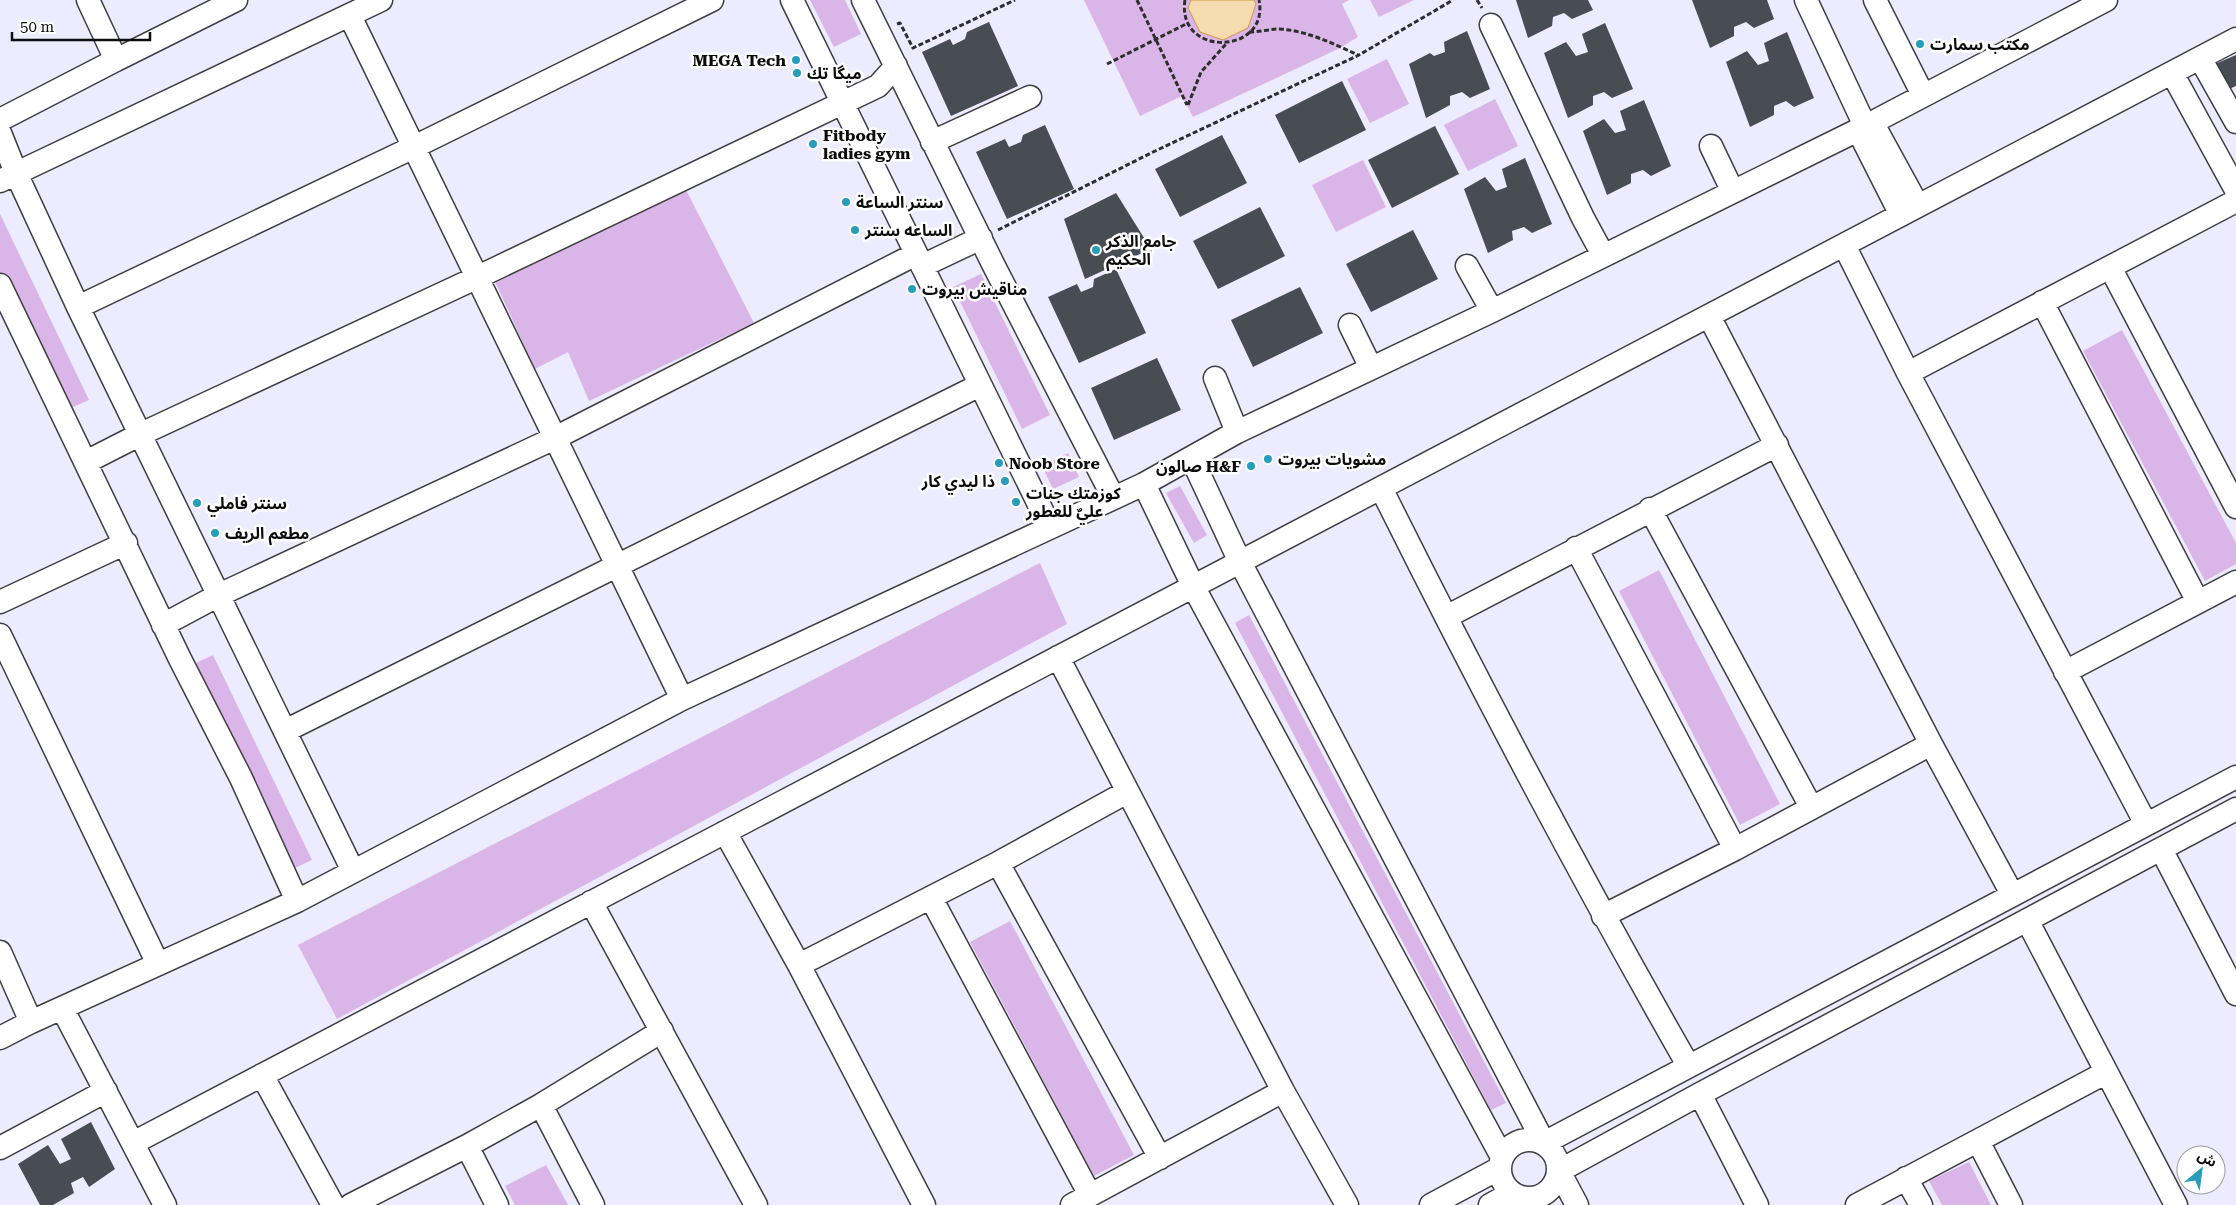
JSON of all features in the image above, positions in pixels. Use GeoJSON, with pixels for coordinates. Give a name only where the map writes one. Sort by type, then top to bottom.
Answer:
{"type":"FeatureCollection","features":[{"type":"Feature","properties":{"kind":"street"},"geometry":{"type":"LineString","coordinates":[[88,0],[116,60]]}},
{"type":"Feature","properties":{"kind":"street"},"geometry":{"type":"LineString","coordinates":[[0,120],[236,0]]}},
{"type":"Feature","properties":{"kind":"street"},"geometry":{"type":"LineString","coordinates":[[8,177],[381,0]]}},
{"type":"Feature","properties":{"kind":"street"},"geometry":{"type":"LineString","coordinates":[[78,306],[414,147],[712,0]]}},
{"type":"Feature","properties":{"kind":"street"},"geometry":{"type":"LineString","coordinates":[[792,0],[1050,527]]}},
{"type":"Feature","properties":{"kind":"street"},"geometry":{"type":"LineString","coordinates":[[863,0],[932,142],[1113,497]]}},
{"type":"Feature","properties":{"kind":"street"},"geometry":{"type":"LineString","coordinates":[[1806,0],[1865,126],[1909,211]]}},
{"type":"Feature","properties":{"kind":"street"},"geometry":{"type":"LineString","coordinates":[[1875,0],[1923,95]]}},
{"type":"Feature","properties":{"kind":"street"},"geometry":{"type":"LineString","coordinates":[[0,1038],[31,1022],[297,901],[682,699],[1144,484],[1192,459],[1237,432],[1492,311],[1732,190],[1865,126],[2106,0]]}},
{"type":"Feature","properties":{"kind":"street"},"geometry":{"type":"LineString","coordinates":[[350,16],[682,699]]}},
{"type":"Feature","properties":{"kind":"street"},"geometry":{"type":"LineString","coordinates":[[1491,25],[1583,218],[1604,255]]}},
{"type":"Feature","properties":{"kind":"street"},"geometry":{"type":"LineString","coordinates":[[133,1142],[2236,39]]}},
{"type":"Feature","properties":{"kind":"street"},"geometry":{"type":"LineString","coordinates":[[2200,58],[2236,122]]}},
{"type":"Feature","properties":{"kind":"street"},"geometry":{"type":"LineString","coordinates":[[86,462],[141,434],[478,277],[843,101],[878,86],[896,66]]}},
{"type":"Feature","properties":{"kind":"street"},"geometry":{"type":"LineString","coordinates":[[2172,73],[2236,190]]}},
{"type":"Feature","properties":{"kind":"street"},"geometry":{"type":"LineString","coordinates":[[932,142],[1030,97]]}},
{"type":"Feature","properties":{"kind":"street"},"geometry":{"type":"LineString","coordinates":[[0,133],[8,177],[78,306],[354,871]]}},
{"type":"Feature","properties":{"kind":"street"},"geometry":{"type":"LineString","coordinates":[[1711,146],[1732,190]]}},
{"type":"Feature","properties":{"kind":"street"},"geometry":{"type":"LineString","coordinates":[[1908,373],[2236,201]]}},
{"type":"Feature","properties":{"kind":"street"},"geometry":{"type":"LineString","coordinates":[[163,624],[555,438],[919,260],[981,238]]}},
{"type":"Feature","properties":{"kind":"street"},"geometry":{"type":"LineString","coordinates":[[1844,245],[1908,373],[2146,824]]}},
{"type":"Feature","properties":{"kind":"street"},"geometry":{"type":"LineString","coordinates":[[1467,266],[1492,311]]}},
{"type":"Feature","properties":{"kind":"street"},"geometry":{"type":"LineString","coordinates":[[2110,267],[2236,507]]}},
{"type":"Feature","properties":{"kind":"street"},"geometry":{"type":"LineString","coordinates":[[0,285],[126,543],[163,624],[241,778],[297,901]]}},
{"type":"Feature","properties":{"kind":"street"},"geometry":{"type":"LineString","coordinates":[[2042,302],[2198,602]]}},
{"type":"Feature","properties":{"kind":"street"},"geometry":{"type":"LineString","coordinates":[[1709,316],[1931,744],[2012,894]]}},
{"type":"Feature","properties":{"kind":"street"},"geometry":{"type":"LineString","coordinates":[[1350,325],[1371,368]]}},
{"type":"Feature","properties":{"kind":"street"},"geometry":{"type":"LineString","coordinates":[[1215,378],[1237,432]]}},
{"type":"Feature","properties":{"kind":"street"},"geometry":{"type":"LineString","coordinates":[[285,731],[980,385]]}},
{"type":"Feature","properties":{"kind":"street"},"geometry":{"type":"LineString","coordinates":[[1446,617],[1777,445]]}},
{"type":"Feature","properties":{"kind":"street"},"geometry":{"type":"LineString","coordinates":[[1192,459],[1240,562],[1544,1143],[1554,1153],[1559,1171],[1577,1205]]}},
{"type":"Feature","properties":{"kind":"street"},"geometry":{"type":"LineString","coordinates":[[1144,484],[1193,586],[1501,1162]]}},
{"type":"Feature","properties":{"kind":"street"},"geometry":{"type":"LineString","coordinates":[[1381,488],[1446,617],[1603,916],[1688,1065]]}},
{"type":"Feature","properties":{"kind":"street"},"geometry":{"type":"LineString","coordinates":[[1650,510],[1811,807]]}},
{"type":"Feature","properties":{"kind":"street"},"geometry":{"type":"LineString","coordinates":[[0,602],[126,543]]}},
{"type":"Feature","properties":{"kind":"street"},"geometry":{"type":"LineString","coordinates":[[1576,548],[1735,849]]}},
{"type":"Feature","properties":{"kind":"street"},"geometry":{"type":"LineString","coordinates":[[2065,672],[2236,582]]}},
{"type":"Feature","properties":{"kind":"street"},"geometry":{"type":"LineString","coordinates":[[0,635],[158,964]]}},
{"type":"Feature","properties":{"kind":"street"},"geometry":{"type":"LineString","coordinates":[[1058,657],[1283,1091],[1347,1205]]}},
{"type":"Feature","properties":{"kind":"street"},"geometry":{"type":"LineString","coordinates":[[1603,916],[1735,849],[1931,744]]}},
{"type":"Feature","properties":{"kind":"street"},"geometry":{"type":"LineString","coordinates":[[1518,1198],[1501,1177],[1501,1162],[1507,1150],[1522,1140],[1531,1139],[1544,1143],[1688,1065],[2236,777]]}},
{"type":"Feature","properties":{"kind":"street"},"geometry":{"type":"LineString","coordinates":[[799,964],[998,863],[1127,792]]}},
{"type":"Feature","properties":{"kind":"street"},"geometry":{"type":"LineString","coordinates":[[1490,1205],[1545,1194],[1552,1188],[1559,1171],[2236,809]]}},
{"type":"Feature","properties":{"kind":"street"},"geometry":{"type":"LineString","coordinates":[[726,832],[799,964],[924,1205]]}},
{"type":"Feature","properties":{"kind":"street"},"geometry":{"type":"LineString","coordinates":[[2161,849],[2236,994]]}},
{"type":"Feature","properties":{"kind":"street"},"geometry":{"type":"LineString","coordinates":[[998,863],[1160,1158]]}},
{"type":"Feature","properties":{"kind":"street"},"geometry":{"type":"LineString","coordinates":[[931,898],[1081,1200],[1283,1091]]}},
{"type":"Feature","properties":{"kind":"street"},"geometry":{"type":"LineString","coordinates":[[591,902],[756,1205]]}},
{"type":"Feature","properties":{"kind":"street"},"geometry":{"type":"LineString","coordinates":[[2027,920],[2105,1073],[2176,1205]]}},
{"type":"Feature","properties":{"kind":"street"},"geometry":{"type":"LineString","coordinates":[[0,952],[31,1022]]}},
{"type":"Feature","properties":{"kind":"street"},"geometry":{"type":"LineString","coordinates":[[62,1008],[165,1205]]}},
{"type":"Feature","properties":{"kind":"street"},"geometry":{"type":"LineString","coordinates":[[351,1205],[467,1146],[541,1105],[662,1030]]}},
{"type":"Feature","properties":{"kind":"street"},"geometry":{"type":"LineString","coordinates":[[1857,1205],[2105,1073]]}},
{"type":"Feature","properties":{"kind":"street"},"geometry":{"type":"LineString","coordinates":[[262,1075],[333,1205]]}},
{"type":"Feature","properties":{"kind":"street"},"geometry":{"type":"LineString","coordinates":[[0,1148],[106,1091]]}},
{"type":"Feature","properties":{"kind":"street"},"geometry":{"type":"LineString","coordinates":[[1700,1094],[1757,1205]]}},
{"type":"Feature","properties":{"kind":"street"},"geometry":{"type":"LineString","coordinates":[[541,1105],[593,1205]]}},
{"type":"Feature","properties":{"kind":"street"},"geometry":{"type":"LineString","coordinates":[[1978,1141],[2011,1205]]}},
{"type":"Feature","properties":{"kind":"street"},"geometry":{"type":"LineString","coordinates":[[467,1146],[497,1205]]}},
{"type":"Feature","properties":{"kind":"street"},"geometry":{"type":"LineString","coordinates":[[1431,1205],[1501,1162]]}},
{"type":"Feature","properties":{"kind":"street"},"geometry":{"type":"LineString","coordinates":[[1906,1178],[1921,1205]]}},
{"type":"Feature","properties":{"kind":"path"},"geometry":{"type":"LineString","coordinates":[[879,33],[900,23],[913,48],[1015,0]]}},
{"type":"Feature","properties":{"kind":"path"},"geometry":{"type":"LineString","coordinates":[[1137,0],[1187,106],[1201,72],[1227,43]]}},
{"type":"Feature","properties":{"kind":"path"},"geometry":{"type":"LineString","coordinates":[[1185,0],[1185,13],[1188,23],[1196,33],[1206,40],[1218,43],[1227,43],[1243,37],[1249,32],[1258,17],[1259,0]]}},
{"type":"Feature","properties":{"kind":"path"},"geometry":{"type":"LineString","coordinates":[[981,238],[1153,152],[1359,55],[1453,0]]}},
{"type":"Feature","properties":{"kind":"path"},"geometry":{"type":"LineString","coordinates":[[1107,64],[1188,23]]}},
{"type":"Feature","properties":{"kind":"path"},"geometry":{"type":"LineString","coordinates":[[1249,32],[1280,29],[1290,31],[1312,36],[1359,55]]}},
{"type":"Feature","properties":{"kind":"shaded area"},"geometry":{"type":"Polygon","coordinates":[[[810,0],[845,0],[861,34],[834,47],[810,0]]]}},
{"type":"Feature","properties":{"kind":"shaded area"},"geometry":{"type":"Polygon","coordinates":[[[1084,0],[1349,0],[1342,4],[1358,37],[1338,49],[1193,117],[1182,96],[1140,116],[1084,0]]]}},
{"type":"Feature","properties":{"kind":"shaded area"},"geometry":{"type":"Polygon","coordinates":[[[1191,0],[1254,0],[1256,4],[1248,28],[1223,40],[1200,32],[1188,8],[1191,0]]]}},
{"type":"Feature","properties":{"kind":"shaded area"},"geometry":{"type":"Polygon","coordinates":[[[1370,0],[1414,0],[1379,17],[1370,0]]]}},
{"type":"Feature","properties":{"kind":"shaded area"},"geometry":{"type":"Polygon","coordinates":[[[1387,59],[1409,104],[1370,123],[1347,79],[1387,59]]]}},
{"type":"Feature","properties":{"kind":"shaded area"},"geometry":{"type":"Polygon","coordinates":[[[1495,99],[1518,146],[1468,171],[1444,125],[1495,99]]]}},
{"type":"Feature","properties":{"kind":"shaded area"},"geometry":{"type":"Polygon","coordinates":[[[1363,160],[1386,207],[1336,232],[1312,185],[1363,160]]]}},
{"type":"Feature","properties":{"kind":"shaded area"},"geometry":{"type":"Polygon","coordinates":[[[684,186],[754,323],[589,401],[568,352],[535,369],[492,275],[684,186]]]}},
{"type":"Feature","properties":{"kind":"shaded area"},"geometry":{"type":"Polygon","coordinates":[[[0,214],[89,400],[62,412],[0,283],[0,214]]]}},
{"type":"Feature","properties":{"kind":"shaded area"},"geometry":{"type":"Polygon","coordinates":[[[981,274],[1050,415],[1022,429],[953,287],[981,274]]]}},
{"type":"Feature","properties":{"kind":"shaded area"},"geometry":{"type":"Polygon","coordinates":[[[2122,330],[2236,543],[2236,564],[2205,581],[2083,351],[2122,330]]]}},
{"type":"Feature","properties":{"kind":"shaded area"},"geometry":{"type":"Polygon","coordinates":[[[1068,453],[1079,477],[1053,489],[1042,466],[1068,453]]]}},
{"type":"Feature","properties":{"kind":"shaded area"},"geometry":{"type":"Polygon","coordinates":[[[1180,486],[1207,535],[1194,543],[1166,493],[1180,486]]]}},
{"type":"Feature","properties":{"kind":"shaded area"},"geometry":{"type":"Polygon","coordinates":[[[1040,563],[1067,624],[337,1019],[298,945],[1040,563]]]}},
{"type":"Feature","properties":{"kind":"shaded area"},"geometry":{"type":"Polygon","coordinates":[[[1659,570],[1780,804],[1740,825],[1619,591],[1659,570]]]}},
{"type":"Feature","properties":{"kind":"shaded area"},"geometry":{"type":"Polygon","coordinates":[[[1249,615],[1506,1103],[1491,1110],[1235,623],[1249,615]]]}},
{"type":"Feature","properties":{"kind":"shaded area"},"geometry":{"type":"Polygon","coordinates":[[[213,655],[312,860],[286,872],[187,667],[213,655]]]}},
{"type":"Feature","properties":{"kind":"shaded area"},"geometry":{"type":"Polygon","coordinates":[[[1010,921],[1134,1155],[1094,1176],[970,942],[1010,921]]]}},
{"type":"Feature","properties":{"kind":"shaded area"},"geometry":{"type":"Polygon","coordinates":[[[1969,1162],[1991,1205],[1942,1205],[1929,1181],[1969,1162]]]}},
{"type":"Feature","properties":{"kind":"shaded area"},"geometry":{"type":"Polygon","coordinates":[[[546,1165],[568,1205],[515,1205],[505,1186],[546,1165]]]}},
{"type":"Feature","properties":{"kind":"building"},"geometry":{"type":"Polygon","coordinates":[[[1516,0],[1588,0],[1593,10],[1572,19],[1564,13],[1553,17],[1552,26],[1528,38],[1516,0]]]}},
{"type":"Feature","properties":{"kind":"building"},"geometry":{"type":"Polygon","coordinates":[[[1692,0],[1767,0],[1774,19],[1754,28],[1746,22],[1734,27],[1734,36],[1710,48],[1692,0]]]}},
{"type":"Feature","properties":{"kind":"building"},"geometry":{"type":"Polygon","coordinates":[[[989,22],[1018,86],[951,116],[922,52],[950,39],[953,45],[965,39],[967,32],[989,22]]]}},
{"type":"Feature","properties":{"kind":"building"},"geometry":{"type":"Polygon","coordinates":[[[1605,23],[1633,89],[1612,98],[1604,92],[1593,96],[1593,105],[1568,118],[1544,53],[1566,42],[1576,56],[1588,52],[1582,34],[1605,23]]]}},
{"type":"Feature","properties":{"kind":"building"},"geometry":{"type":"Polygon","coordinates":[[[1467,31],[1490,89],[1470,98],[1462,92],[1450,96],[1450,105],[1426,118],[1409,64],[1430,53],[1434,56],[1445,52],[1444,42],[1467,31]]]}},
{"type":"Feature","properties":{"kind":"building"},"geometry":{"type":"Polygon","coordinates":[[[1787,32],[1814,98],[1794,107],[1786,101],[1774,106],[1774,115],[1750,127],[1726,62],[1747,51],[1758,65],[1769,61],[1764,43],[1787,32]]]}},
{"type":"Feature","properties":{"kind":"building"},"geometry":{"type":"Polygon","coordinates":[[[2236,55],[2236,86],[2229,89],[2215,64],[2236,55]]]}},
{"type":"Feature","properties":{"kind":"building"},"geometry":{"type":"Polygon","coordinates":[[[1342,81],[1366,130],[1299,163],[1275,115],[1342,81]]]}},
{"type":"Feature","properties":{"kind":"building"},"geometry":{"type":"Polygon","coordinates":[[[1644,100],[1671,166],[1651,176],[1643,170],[1631,174],[1631,183],[1607,195],[1583,131],[1604,119],[1615,133],[1626,130],[1620,111],[1644,100]]]}},
{"type":"Feature","properties":{"kind":"building"},"geometry":{"type":"Polygon","coordinates":[[[1045,125],[1074,189],[1007,219],[976,152],[1005,139],[1009,147],[1021,142],[1023,135],[1045,125]]]}},
{"type":"Feature","properties":{"kind":"building"},"geometry":{"type":"Polygon","coordinates":[[[1435,126],[1459,174],[1392,208],[1368,160],[1435,126]]]}},
{"type":"Feature","properties":{"kind":"building"},"geometry":{"type":"Polygon","coordinates":[[[1222,135],[1247,183],[1180,217],[1155,169],[1222,135]]]}},
{"type":"Feature","properties":{"kind":"building"},"geometry":{"type":"Polygon","coordinates":[[[1525,158],[1552,224],[1532,233],[1524,227],[1512,231],[1513,240],[1488,253],[1464,189],[1485,177],[1496,191],[1507,187],[1502,169],[1525,158]]]}},
{"type":"Feature","properties":{"kind":"building"},"geometry":{"type":"Polygon","coordinates":[[[1116,193],[1151,249],[1085,279],[1064,219],[1116,193]]]}},
{"type":"Feature","properties":{"kind":"building"},"geometry":{"type":"Polygon","coordinates":[[[1260,207],[1285,256],[1218,289],[1193,241],[1260,207]]]}},
{"type":"Feature","properties":{"kind":"building"},"geometry":{"type":"Polygon","coordinates":[[[1413,230],[1438,279],[1371,312],[1346,264],[1413,230]]]}},
{"type":"Feature","properties":{"kind":"building"},"geometry":{"type":"Polygon","coordinates":[[[1116,269],[1146,333],[1079,363],[1048,297],[1077,284],[1081,292],[1093,287],[1094,279],[1116,269]]]}},
{"type":"Feature","properties":{"kind":"building"},"geometry":{"type":"Polygon","coordinates":[[[1300,287],[1323,333],[1253,367],[1231,320],[1300,287]]]}},
{"type":"Feature","properties":{"kind":"building"},"geometry":{"type":"Polygon","coordinates":[[[1157,358],[1181,410],[1114,440],[1091,388],[1157,358]]]}},
{"type":"Feature","properties":{"kind":"building"},"geometry":{"type":"Polygon","coordinates":[[[91,1122],[115,1169],[89,1187],[83,1177],[71,1183],[74,1193],[53,1205],[40,1205],[18,1164],[48,1145],[60,1164],[71,1159],[61,1139],[91,1122]]]}},
{"type":"Feature","properties":{"kind":"place","name":"مكتب سمارت"},"geometry":{"type":"Point","coordinates":[1920,44]}},
{"type":"Feature","properties":{"kind":"place","name":"MEGA Tech"},"geometry":{"type":"Point","coordinates":[796,60]}},
{"type":"Feature","properties":{"kind":"place","name":"ميگا تك"},"geometry":{"type":"Point","coordinates":[797,73]}},
{"type":"Feature","properties":{"kind":"place","name":"Fitbody ladies gym"},"geometry":{"type":"Point","coordinates":[813,144]}},
{"type":"Feature","properties":{"kind":"place","name":"سنتر الساعة"},"geometry":{"type":"Point","coordinates":[846,202]}},
{"type":"Feature","properties":{"kind":"place","name":"الساعه سنتر"},"geometry":{"type":"Point","coordinates":[855,230]}},
{"type":"Feature","properties":{"kind":"place","name":"جامع الذكر الحكيم"},"geometry":{"type":"Point","coordinates":[1096,250]}},
{"type":"Feature","properties":{"kind":"place","name":"مناقيش بيروت"},"geometry":{"type":"Point","coordinates":[912,289]}},
{"type":"Feature","properties":{"kind":"place","name":"مشويات بيروت"},"geometry":{"type":"Point","coordinates":[1268,459]}},
{"type":"Feature","properties":{"kind":"place","name":"Noob Store"},"geometry":{"type":"Point","coordinates":[999,463]}},
{"type":"Feature","properties":{"kind":"place","name":"صالون H&F"},"geometry":{"type":"Point","coordinates":[1251,466]}},
{"type":"Feature","properties":{"kind":"place","name":"ذا ليدي كار"},"geometry":{"type":"Point","coordinates":[1005,481]}},
{"type":"Feature","properties":{"kind":"place","name":"كوزمتك جنات عليٌ للعطور"},"geometry":{"type":"Point","coordinates":[1016,502]}},
{"type":"Feature","properties":{"kind":"place","name":"سنتر فاملي"},"geometry":{"type":"Point","coordinates":[197,503]}},
{"type":"Feature","properties":{"kind":"place","name":"مطعم الريف"},"geometry":{"type":"Point","coordinates":[215,533]}}]}
